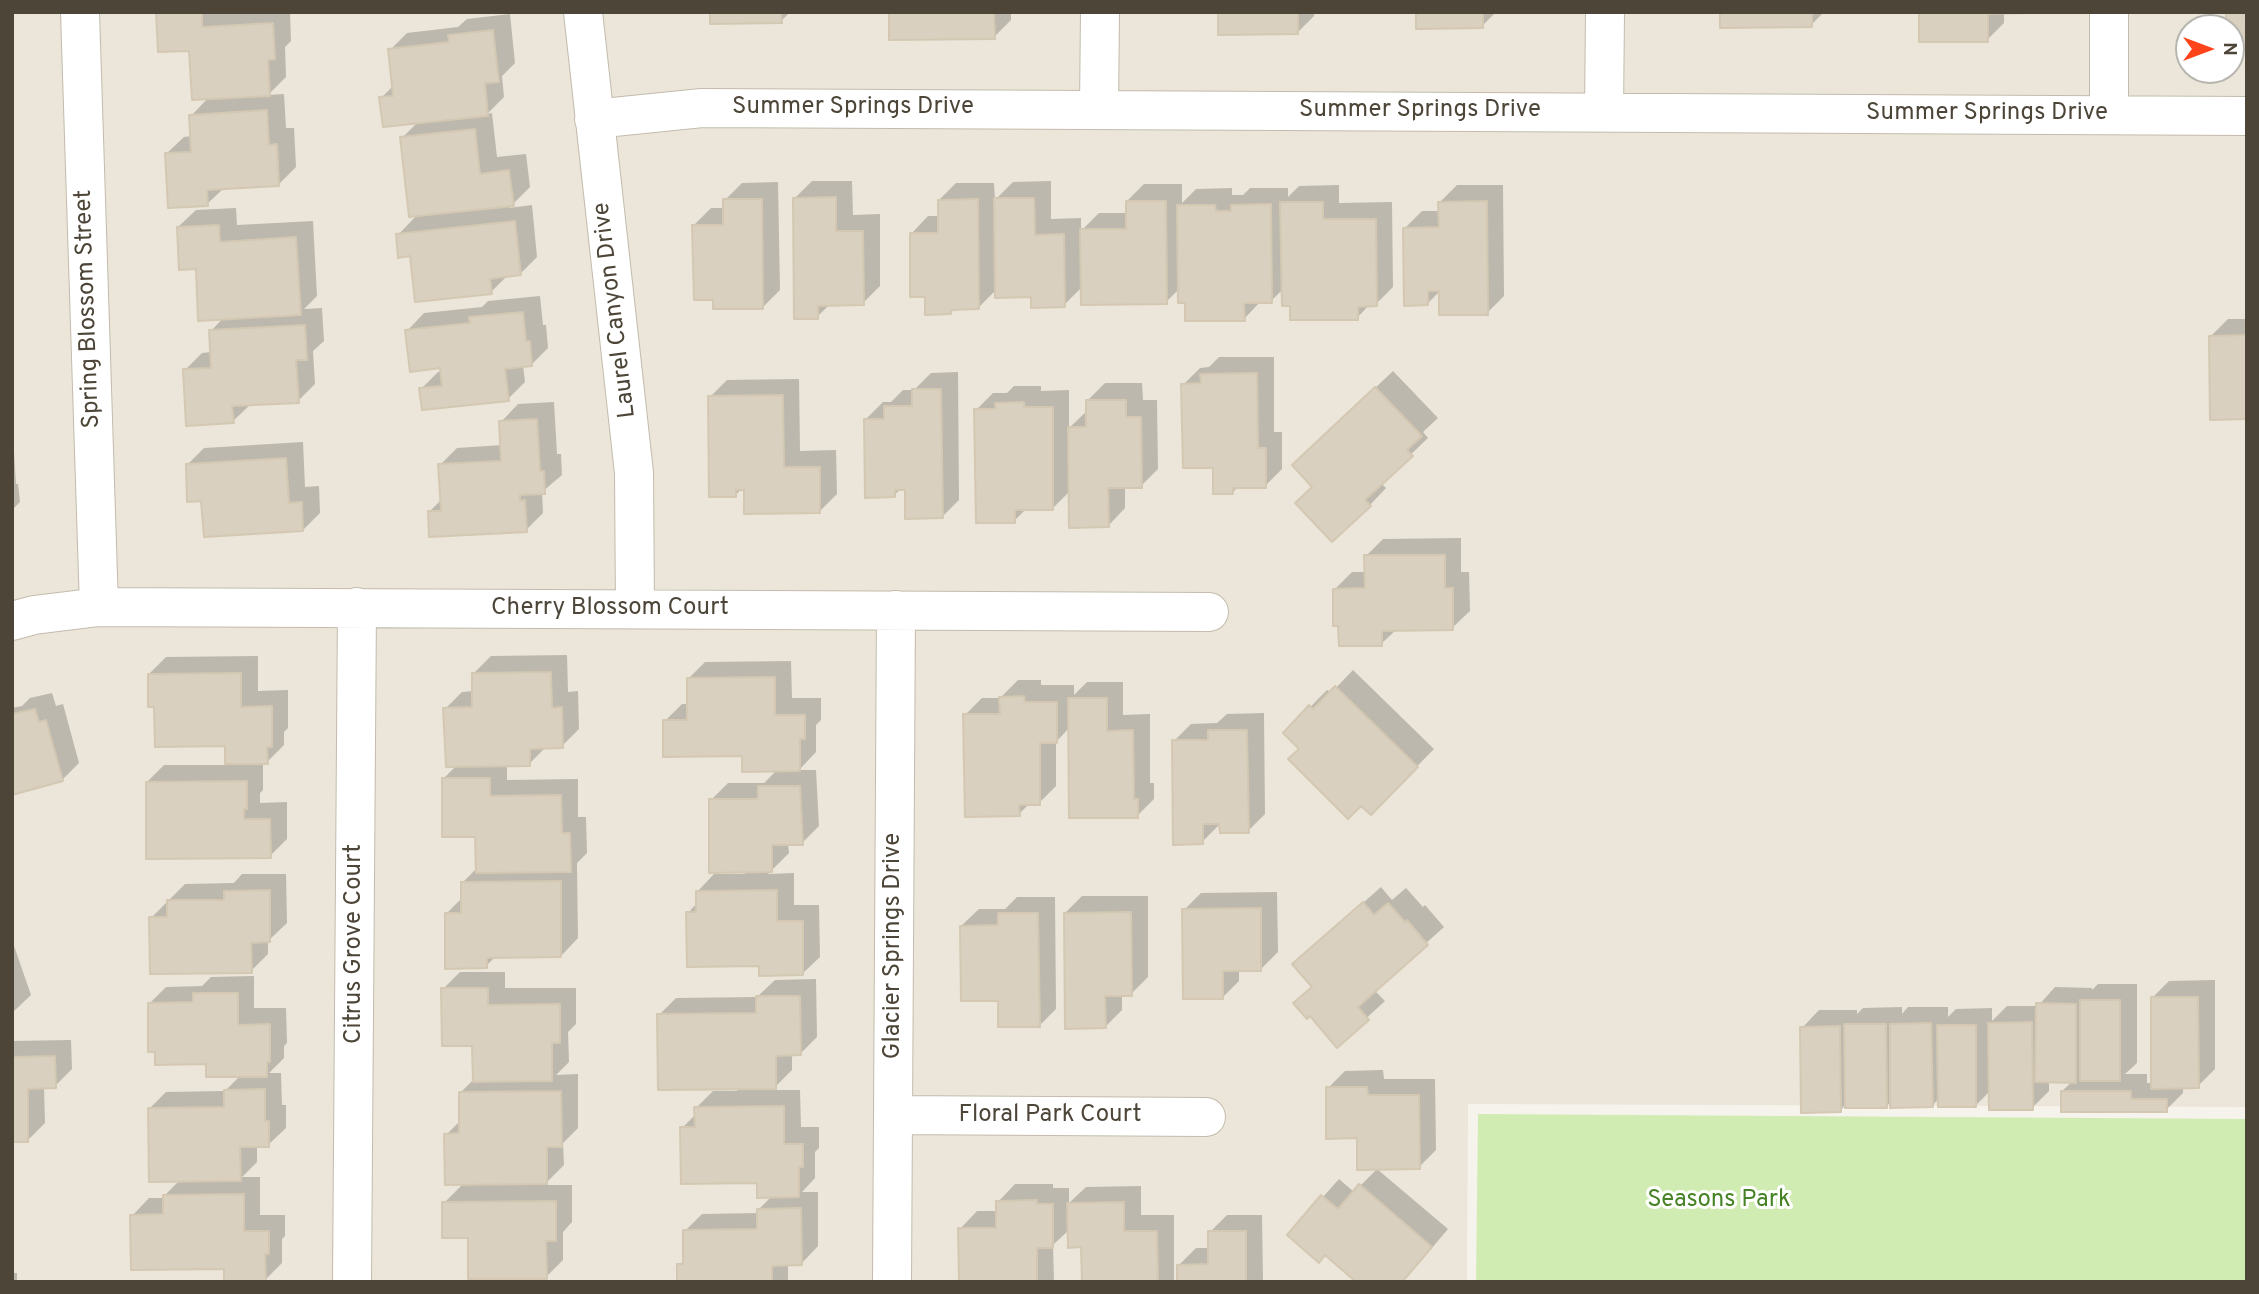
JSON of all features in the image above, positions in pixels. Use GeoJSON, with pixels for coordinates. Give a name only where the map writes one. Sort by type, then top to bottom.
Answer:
{"type":"FeatureCollection","features":[{"type":"Feature","properties":{"kind":"street","name":"Spring Blossom Street"},"geometry":{"type":"LineString","coordinates":[[80,12],[99,607]]}},
{"type":"Feature","properties":{"kind":"street","name":"Laurel Canyon Drive"},"geometry":{"type":"LineString","coordinates":[[583,12],[634,473],[635,609]]}},
{"type":"Feature","properties":{"kind":"street"},"geometry":{"type":"LineString","coordinates":[[1099,109],[1100,12]]}},
{"type":"Feature","properties":{"kind":"street"},"geometry":{"type":"LineString","coordinates":[[1604,112],[1605,12]]}},
{"type":"Feature","properties":{"kind":"street"},"geometry":{"type":"LineString","coordinates":[[2109,12],[2109,115]]}},
{"type":"Feature","properties":{"kind":"street","name":"Summer Springs Drive"},"geometry":{"type":"LineString","coordinates":[[594,119],[702,108],[2247,116]]}},
{"type":"Feature","properties":{"kind":"street","name":"Cherry Blossom Court"},"geometry":{"type":"LineString","coordinates":[[12,621],[34,615],[99,607],[1209,612]]}},
{"type":"Feature","properties":{"kind":"street","name":"Citrus Grove Court"},"geometry":{"type":"LineString","coordinates":[[352,1282],[357,607]]}},
{"type":"Feature","properties":{"kind":"street","name":"Glacier Springs Drive"},"geometry":{"type":"LineString","coordinates":[[892,1282],[896,610]]}},
{"type":"Feature","properties":{"kind":"street","name":"Floral Park Court"},"geometry":{"type":"LineString","coordinates":[[893,1115],[1206,1117]]}},
{"type":"Feature","properties":{"kind":"shaded area"},"geometry":{"type":"Polygon","coordinates":[[[12,12],[2247,12],[2247,1107],[1468,1104],[1467,1282],[12,1282],[12,12]]]}},
{"type":"Feature","properties":{"kind":"green space","name":"Seasons Park"},"geometry":{"type":"Polygon","coordinates":[[[1478,1114],[2247,1119],[2247,1282],[1476,1282],[1478,1114]]]}},
{"type":"Feature","properties":{"kind":"building"},"geometry":{"type":"Polygon","coordinates":[[[156,12],[202,12],[202,27],[273,23],[275,59],[268,60],[270,96],[192,100],[189,51],[158,52],[156,12]]]}},
{"type":"Feature","properties":{"kind":"building"},"geometry":{"type":"Polygon","coordinates":[[[710,12],[781,12],[782,23],[710,24],[710,12]]]}},
{"type":"Feature","properties":{"kind":"building"},"geometry":{"type":"Polygon","coordinates":[[[889,12],[994,12],[995,39],[889,40],[889,12]]]}},
{"type":"Feature","properties":{"kind":"building"},"geometry":{"type":"Polygon","coordinates":[[[1218,12],[1298,12],[1298,34],[1218,35],[1218,12]]]}},
{"type":"Feature","properties":{"kind":"building"},"geometry":{"type":"Polygon","coordinates":[[[1416,12],[1483,12],[1483,28],[1416,29],[1416,12]]]}},
{"type":"Feature","properties":{"kind":"building"},"geometry":{"type":"Polygon","coordinates":[[[1720,12],[1812,12],[1812,27],[1720,28],[1720,12]]]}},
{"type":"Feature","properties":{"kind":"building"},"geometry":{"type":"Polygon","coordinates":[[[1919,12],[2026,13],[1988,14],[1988,42],[1919,42],[1919,12]]]}},
{"type":"Feature","properties":{"kind":"building"},"geometry":{"type":"Polygon","coordinates":[[[2247,12],[2247,49],[2245,14],[2226,14],[2247,12]]]}},
{"type":"Feature","properties":{"kind":"building"},"geometry":{"type":"Polygon","coordinates":[[[493,30],[499,82],[485,83],[488,116],[383,127],[379,97],[393,96],[388,49],[449,42],[448,35],[493,30]]]}},
{"type":"Feature","properties":{"kind":"building"},"geometry":{"type":"Polygon","coordinates":[[[267,110],[269,145],[277,144],[279,186],[207,190],[208,206],[168,208],[165,153],[191,152],[189,115],[267,110]]]}},
{"type":"Feature","properties":{"kind":"building"},"geometry":{"type":"Polygon","coordinates":[[[475,129],[480,174],[509,170],[514,206],[409,217],[400,137],[475,129]]]}},
{"type":"Feature","properties":{"kind":"building"},"geometry":{"type":"Polygon","coordinates":[[[836,197],[836,231],[863,231],[864,305],[818,306],[818,319],[794,319],[793,198],[836,197]]]}},
{"type":"Feature","properties":{"kind":"building"},"geometry":{"type":"Polygon","coordinates":[[[994,198],[1034,198],[1035,235],[1064,234],[1065,307],[1031,308],[1031,297],[995,298],[994,198]]]}},
{"type":"Feature","properties":{"kind":"building"},"geometry":{"type":"Polygon","coordinates":[[[723,199],[762,199],[763,309],[713,309],[713,300],[694,300],[692,225],[723,225],[723,199]]]}},
{"type":"Feature","properties":{"kind":"building"},"geometry":{"type":"Polygon","coordinates":[[[978,199],[979,309],[925,315],[925,297],[910,297],[910,233],[938,233],[938,200],[978,199]]]}},
{"type":"Feature","properties":{"kind":"building"},"geometry":{"type":"Polygon","coordinates":[[[1126,201],[1166,201],[1167,304],[1081,305],[1080,229],[1126,229],[1126,201]]]}},
{"type":"Feature","properties":{"kind":"building"},"geometry":{"type":"Polygon","coordinates":[[[1487,201],[1488,315],[1439,315],[1439,291],[1428,291],[1428,305],[1404,306],[1403,228],[1439,227],[1438,202],[1487,201]]]}},
{"type":"Feature","properties":{"kind":"building"},"geometry":{"type":"Polygon","coordinates":[[[1280,202],[1323,202],[1323,219],[1376,219],[1377,306],[1358,307],[1358,320],[1290,320],[1290,306],[1282,306],[1280,202]]]}},
{"type":"Feature","properties":{"kind":"building"},"geometry":{"type":"Polygon","coordinates":[[[1271,204],[1272,303],[1244,303],[1245,321],[1185,321],[1185,303],[1178,303],[1177,205],[1215,205],[1216,211],[1231,211],[1231,205],[1271,204]]]}},
{"type":"Feature","properties":{"kind":"building"},"geometry":{"type":"Polygon","coordinates":[[[515,221],[521,275],[490,279],[492,294],[415,302],[410,256],[398,258],[396,234],[515,221]]]}},
{"type":"Feature","properties":{"kind":"building"},"geometry":{"type":"Polygon","coordinates":[[[219,225],[220,242],[296,237],[301,315],[198,321],[196,269],[179,270],[177,227],[219,225]]]}},
{"type":"Feature","properties":{"kind":"building"},"geometry":{"type":"Polygon","coordinates":[[[523,312],[526,341],[530,341],[532,366],[505,369],[509,401],[422,410],[419,388],[442,386],[440,368],[410,372],[405,330],[470,323],[469,317],[523,312]]]}},
{"type":"Feature","properties":{"kind":"building"},"geometry":{"type":"Polygon","coordinates":[[[305,325],[307,360],[296,360],[299,403],[232,406],[234,423],[186,426],[183,369],[211,368],[209,330],[305,325]]]}},
{"type":"Feature","properties":{"kind":"building"},"geometry":{"type":"Polygon","coordinates":[[[2247,335],[2247,419],[2210,420],[2209,336],[2247,335]]]}},
{"type":"Feature","properties":{"kind":"building"},"geometry":{"type":"Polygon","coordinates":[[[1257,373],[1258,448],[1266,448],[1266,488],[1233,488],[1233,494],[1213,494],[1213,468],[1183,468],[1181,384],[1201,383],[1200,374],[1257,373]]]}},
{"type":"Feature","properties":{"kind":"building"},"geometry":{"type":"Polygon","coordinates":[[[1375,387],[1422,436],[1407,450],[1413,456],[1365,500],[1371,506],[1332,542],[1295,503],[1312,487],[1292,465],[1375,387]]]}},
{"type":"Feature","properties":{"kind":"building"},"geometry":{"type":"Polygon","coordinates":[[[912,389],[941,389],[943,518],[905,519],[905,490],[895,490],[895,497],[865,498],[864,419],[884,419],[884,406],[912,406],[912,389]]]}},
{"type":"Feature","properties":{"kind":"building"},"geometry":{"type":"Polygon","coordinates":[[[783,395],[784,467],[820,467],[820,513],[744,514],[744,490],[736,490],[736,497],[709,497],[708,396],[783,395]]]}},
{"type":"Feature","properties":{"kind":"building"},"geometry":{"type":"Polygon","coordinates":[[[1086,400],[1126,400],[1126,417],[1141,417],[1142,488],[1108,488],[1109,527],[1069,528],[1068,427],[1086,427],[1086,400]]]}},
{"type":"Feature","properties":{"kind":"building"},"geometry":{"type":"Polygon","coordinates":[[[1024,402],[1024,407],[1053,407],[1053,510],[1015,510],[1015,523],[976,523],[974,409],[996,409],[995,403],[1024,402]]]}},
{"type":"Feature","properties":{"kind":"building"},"geometry":{"type":"Polygon","coordinates":[[[537,419],[540,471],[544,471],[545,494],[520,495],[520,501],[525,500],[527,532],[429,537],[428,511],[441,511],[438,464],[501,461],[499,421],[537,419]]]}},
{"type":"Feature","properties":{"kind":"building"},"geometry":{"type":"Polygon","coordinates":[[[286,458],[289,503],[302,502],[303,531],[204,537],[201,501],[187,502],[186,464],[286,458]]]}},
{"type":"Feature","properties":{"kind":"building"},"geometry":{"type":"Polygon","coordinates":[[[1364,555],[1445,555],[1445,588],[1453,588],[1453,630],[1382,631],[1382,646],[1339,646],[1338,626],[1333,626],[1333,589],[1365,588],[1364,555]]]}},
{"type":"Feature","properties":{"kind":"building"},"geometry":{"type":"Polygon","coordinates":[[[551,672],[552,708],[562,707],[563,748],[530,749],[530,766],[446,767],[443,708],[472,707],[472,673],[551,672]]]}},
{"type":"Feature","properties":{"kind":"building"},"geometry":{"type":"Polygon","coordinates":[[[241,673],[241,707],[272,706],[272,747],[267,747],[268,764],[225,764],[225,746],[155,747],[154,707],[148,707],[148,674],[241,673]]]}},
{"type":"Feature","properties":{"kind":"building"},"geometry":{"type":"Polygon","coordinates":[[[775,677],[775,715],[805,715],[805,739],[800,739],[800,771],[742,772],[742,756],[663,757],[663,720],[687,720],[687,678],[775,677]]]}},
{"type":"Feature","properties":{"kind":"building"},"geometry":{"type":"Polygon","coordinates":[[[1335,686],[1418,767],[1371,815],[1361,806],[1348,819],[1288,759],[1299,749],[1283,733],[1309,705],[1313,709],[1335,686]]]}},
{"type":"Feature","properties":{"kind":"building"},"geometry":{"type":"Polygon","coordinates":[[[1024,696],[1025,702],[1057,702],[1057,743],[1040,743],[1040,805],[1019,805],[1020,816],[965,817],[963,714],[1000,714],[999,697],[1024,696]]]}},
{"type":"Feature","properties":{"kind":"building"},"geometry":{"type":"Polygon","coordinates":[[[1068,698],[1107,698],[1107,731],[1133,730],[1134,799],[1138,799],[1138,818],[1069,818],[1068,698]]]}},
{"type":"Feature","properties":{"kind":"building"},"geometry":{"type":"Polygon","coordinates":[[[35,709],[39,722],[46,720],[63,781],[12,795],[12,714],[35,709]]]}},
{"type":"Feature","properties":{"kind":"building"},"geometry":{"type":"Polygon","coordinates":[[[1208,730],[1247,730],[1249,833],[1220,833],[1219,824],[1203,824],[1203,844],[1173,845],[1172,740],[1208,740],[1208,730]]]}},
{"type":"Feature","properties":{"kind":"building"},"geometry":{"type":"Polygon","coordinates":[[[442,778],[490,778],[490,796],[561,795],[562,833],[570,833],[571,872],[476,873],[475,837],[442,837],[442,778]]]}},
{"type":"Feature","properties":{"kind":"building"},"geometry":{"type":"Polygon","coordinates":[[[247,781],[247,809],[244,809],[244,819],[270,819],[271,858],[146,859],[146,782],[247,781]]]}},
{"type":"Feature","properties":{"kind":"building"},"geometry":{"type":"Polygon","coordinates":[[[758,786],[800,786],[803,845],[772,845],[772,872],[709,873],[709,799],[758,799],[758,786]]]}},
{"type":"Feature","properties":{"kind":"building"},"geometry":{"type":"Polygon","coordinates":[[[561,881],[561,957],[487,958],[487,968],[445,969],[445,913],[461,913],[461,882],[561,881]]]}},
{"type":"Feature","properties":{"kind":"building"},"geometry":{"type":"Polygon","coordinates":[[[270,890],[270,942],[251,943],[252,973],[150,974],[149,917],[167,917],[167,900],[224,900],[224,891],[270,890]]]}},
{"type":"Feature","properties":{"kind":"building"},"geometry":{"type":"Polygon","coordinates":[[[777,890],[777,921],[803,921],[803,975],[759,976],[759,966],[687,967],[686,912],[696,912],[696,891],[777,890]]]}},
{"type":"Feature","properties":{"kind":"building"},"geometry":{"type":"Polygon","coordinates":[[[1363,902],[1374,915],[1388,903],[1428,945],[1358,1007],[1369,1020],[1337,1048],[1310,1016],[1307,1019],[1293,1003],[1312,987],[1292,964],[1363,902]]]}},
{"type":"Feature","properties":{"kind":"building"},"geometry":{"type":"Polygon","coordinates":[[[1261,908],[1261,971],[1223,971],[1223,999],[1183,999],[1182,909],[1261,908]]]}},
{"type":"Feature","properties":{"kind":"building"},"geometry":{"type":"Polygon","coordinates":[[[1131,912],[1132,996],[1105,996],[1106,1028],[1065,1029],[1064,913],[1131,912]]]}},
{"type":"Feature","properties":{"kind":"building"},"geometry":{"type":"Polygon","coordinates":[[[998,913],[1038,913],[1040,1027],[998,1027],[998,1001],[961,1001],[960,926],[998,925],[998,913]]]}},
{"type":"Feature","properties":{"kind":"building"},"geometry":{"type":"Polygon","coordinates":[[[441,988],[488,988],[488,1005],[560,1004],[560,1043],[552,1043],[552,1081],[473,1082],[472,1046],[442,1046],[441,988]]]}},
{"type":"Feature","properties":{"kind":"building"},"geometry":{"type":"Polygon","coordinates":[[[193,993],[238,993],[238,1025],[270,1024],[270,1062],[267,1062],[267,1077],[206,1077],[206,1064],[155,1065],[155,1052],[148,1052],[148,1003],[193,1002],[193,993]]]}},
{"type":"Feature","properties":{"kind":"building"},"geometry":{"type":"Polygon","coordinates":[[[756,996],[800,996],[801,1055],[776,1056],[776,1089],[658,1090],[657,1014],[756,1013],[756,996]]]}},
{"type":"Feature","properties":{"kind":"building"},"geometry":{"type":"Polygon","coordinates":[[[2151,997],[2198,997],[2199,1088],[2151,1089],[2151,997]]]}},
{"type":"Feature","properties":{"kind":"building"},"geometry":{"type":"Polygon","coordinates":[[[2080,1000],[2120,1000],[2120,1081],[2080,1081],[2080,1000]]]}},
{"type":"Feature","properties":{"kind":"building"},"geometry":{"type":"Polygon","coordinates":[[[2036,1003],[2076,1004],[2076,1083],[2035,1082],[2036,1003]]]}},
{"type":"Feature","properties":{"kind":"building"},"geometry":{"type":"Polygon","coordinates":[[[2032,1022],[2033,1110],[1989,1110],[1988,1023],[2032,1022]]]}},
{"type":"Feature","properties":{"kind":"building"},"geometry":{"type":"Polygon","coordinates":[[[1931,1023],[1933,1107],[1890,1108],[1890,1024],[1931,1023]]]}},
{"type":"Feature","properties":{"kind":"building"},"geometry":{"type":"Polygon","coordinates":[[[1844,1024],[1886,1024],[1887,1108],[1845,1108],[1844,1024]]]}},
{"type":"Feature","properties":{"kind":"building"},"geometry":{"type":"Polygon","coordinates":[[[1937,1025],[1976,1025],[1976,1107],[1938,1107],[1937,1025]]]}},
{"type":"Feature","properties":{"kind":"building"},"geometry":{"type":"Polygon","coordinates":[[[1840,1026],[1841,1112],[1801,1113],[1800,1027],[1840,1026]]]}},
{"type":"Feature","properties":{"kind":"building"},"geometry":{"type":"Polygon","coordinates":[[[55,1056],[56,1088],[28,1089],[28,1142],[12,1142],[12,1057],[55,1056]]]}},
{"type":"Feature","properties":{"kind":"building"},"geometry":{"type":"Polygon","coordinates":[[[1326,1087],[1367,1087],[1368,1095],[1419,1095],[1420,1169],[1357,1170],[1357,1138],[1326,1139],[1326,1087]]]}},
{"type":"Feature","properties":{"kind":"building"},"geometry":{"type":"Polygon","coordinates":[[[265,1089],[265,1121],[269,1121],[269,1147],[240,1147],[241,1181],[149,1182],[148,1108],[224,1107],[224,1090],[265,1089]]]}},
{"type":"Feature","properties":{"kind":"building"},"geometry":{"type":"Polygon","coordinates":[[[561,1091],[562,1147],[547,1147],[547,1184],[445,1185],[444,1134],[459,1133],[459,1092],[561,1091]]]}},
{"type":"Feature","properties":{"kind":"building"},"geometry":{"type":"Polygon","coordinates":[[[2061,1091],[2131,1091],[2131,1099],[2167,1099],[2167,1112],[2061,1112],[2061,1091]]]}},
{"type":"Feature","properties":{"kind":"building"},"geometry":{"type":"Polygon","coordinates":[[[784,1106],[784,1144],[803,1144],[803,1167],[799,1167],[799,1197],[757,1198],[757,1183],[681,1184],[680,1127],[695,1127],[694,1107],[784,1106]]]}},
{"type":"Feature","properties":{"kind":"building"},"geometry":{"type":"Polygon","coordinates":[[[1359,1184],[1432,1247],[1402,1282],[1356,1282],[1325,1255],[1319,1263],[1287,1235],[1321,1195],[1338,1209],[1359,1184]]]}},
{"type":"Feature","properties":{"kind":"building"},"geometry":{"type":"Polygon","coordinates":[[[244,1194],[244,1231],[269,1231],[269,1254],[265,1254],[266,1281],[224,1282],[224,1269],[131,1270],[130,1215],[163,1214],[163,1195],[244,1194]]]}},
{"type":"Feature","properties":{"kind":"building"},"geometry":{"type":"Polygon","coordinates":[[[1037,1200],[1037,1204],[1053,1204],[1053,1248],[1037,1248],[1037,1282],[959,1282],[958,1228],[996,1228],[996,1201],[1037,1200]]]}},
{"type":"Feature","properties":{"kind":"building"},"geometry":{"type":"Polygon","coordinates":[[[556,1201],[556,1241],[546,1241],[547,1279],[468,1279],[468,1238],[442,1238],[442,1202],[556,1201]]]}},
{"type":"Feature","properties":{"kind":"building"},"geometry":{"type":"Polygon","coordinates":[[[1124,1202],[1124,1231],[1157,1231],[1158,1282],[1082,1282],[1081,1247],[1068,1248],[1067,1203],[1124,1202]]]}},
{"type":"Feature","properties":{"kind":"building"},"geometry":{"type":"Polygon","coordinates":[[[801,1208],[802,1265],[772,1266],[772,1282],[677,1282],[677,1264],[683,1264],[683,1230],[757,1229],[757,1209],[801,1208]]]}},
{"type":"Feature","properties":{"kind":"building"},"geometry":{"type":"Polygon","coordinates":[[[1208,1231],[1246,1231],[1246,1282],[1177,1282],[1177,1265],[1208,1264],[1208,1231]]]}}]}
